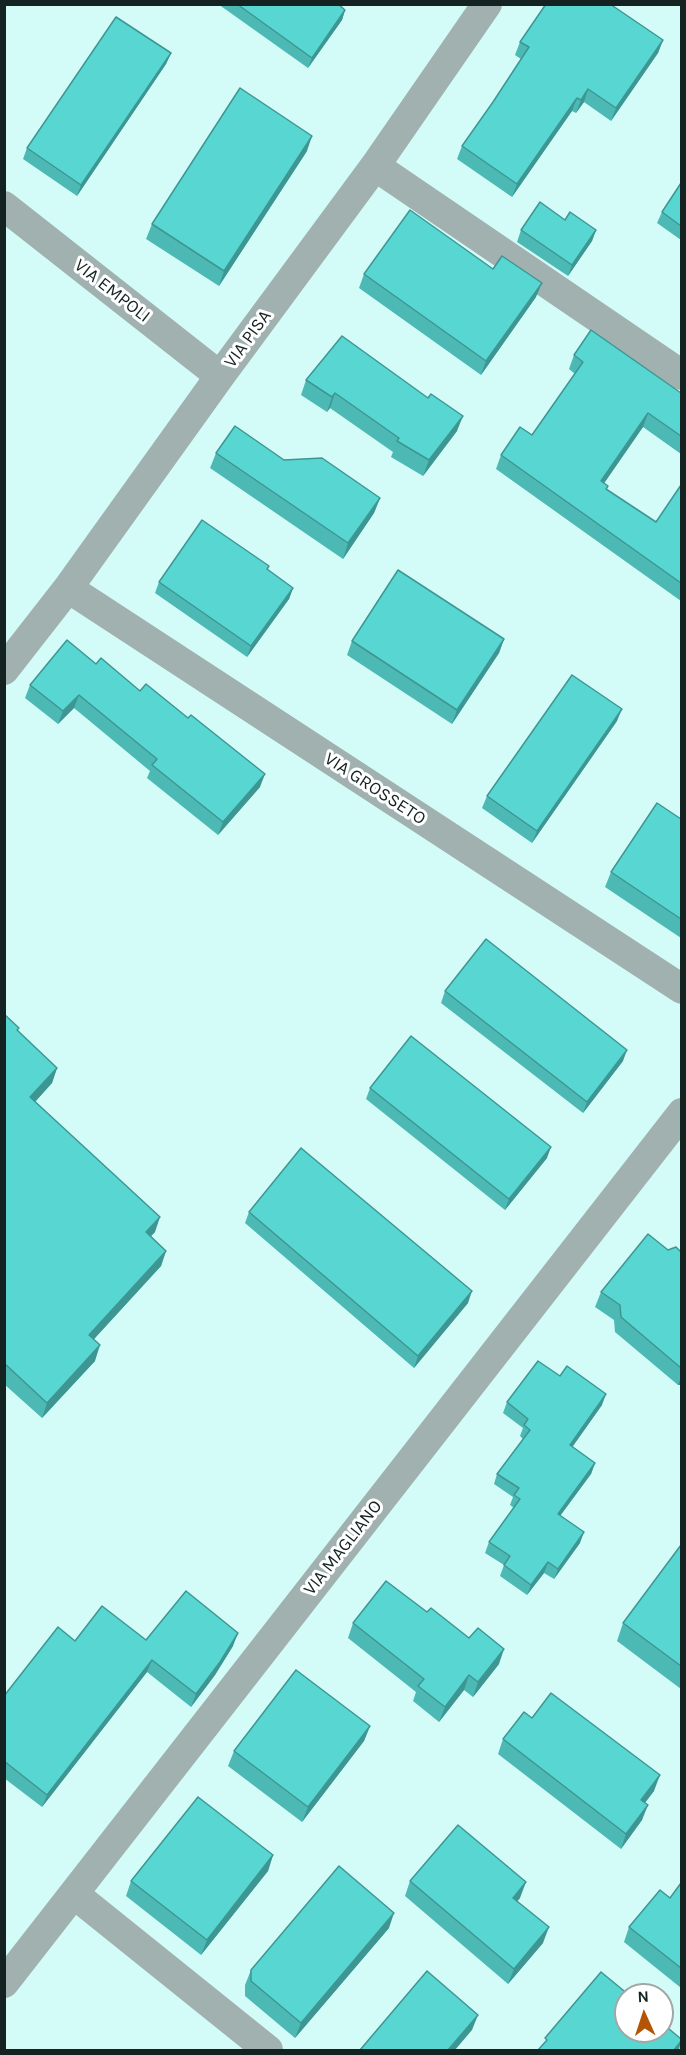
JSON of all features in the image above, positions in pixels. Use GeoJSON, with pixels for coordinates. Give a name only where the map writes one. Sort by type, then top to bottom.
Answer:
{"type":"FeatureCollection","features":[{"type":"Feature","properties":{"kind":"street","name":"VIA PISA"},"geometry":{"type":"LineString","coordinates":[[4,670],[68,588],[220,376],[375,166],[487,4]]}},
{"type":"Feature","properties":{"kind":"street"},"geometry":{"type":"LineString","coordinates":[[375,166],[681,375]]}},
{"type":"Feature","properties":{"kind":"street","name":"VIA EMPOLI"},"geometry":{"type":"LineString","coordinates":[[4,206],[220,376]]}},
{"type":"Feature","properties":{"kind":"street","name":"VIA GROSSETO"},"geometry":{"type":"LineString","coordinates":[[68,588],[681,989]]}},
{"type":"Feature","properties":{"kind":"street","name":"VIA MAGLIANO"},"geometry":{"type":"LineString","coordinates":[[4,1983],[678,1125]]}},
{"type":"Feature","properties":{"kind":"street"},"geometry":{"type":"LineString","coordinates":[[74,1894],[268,2050]]}},
{"type":"Feature","properties":{"kind":"building"},"geometry":{"type":"Polygon","coordinates":[[[237,4],[338,4],[345,10],[312,58],[237,4]]]}},
{"type":"Feature","properties":{"kind":"building"},"geometry":{"type":"Polygon","coordinates":[[[546,4],[610,4],[663,40],[616,108],[588,89],[581,100],[577,98],[517,184],[462,146],[529,47],[520,42],[546,4]]]}},
{"type":"Feature","properties":{"kind":"building"},"geometry":{"type":"Polygon","coordinates":[[[116,17],[171,53],[81,185],[27,148],[116,17]]]}},
{"type":"Feature","properties":{"kind":"building"},"geometry":{"type":"Polygon","coordinates":[[[240,88],[312,136],[224,271],[152,224],[240,88]]]}},
{"type":"Feature","properties":{"kind":"building"},"geometry":{"type":"Polygon","coordinates":[[[681,183],[681,226],[662,212],[681,183]]]}},
{"type":"Feature","properties":{"kind":"building"},"geometry":{"type":"Polygon","coordinates":[[[540,202],[565,220],[570,212],[596,230],[572,265],[521,230],[540,202]]]}},
{"type":"Feature","properties":{"kind":"building"},"geometry":{"type":"Polygon","coordinates":[[[410,210],[493,269],[502,256],[542,283],[486,361],[364,274],[410,210]]]}},
{"type":"Feature","properties":{"kind":"building"},"geometry":{"type":"Polygon","coordinates":[[[591,330],[681,393],[681,436],[648,413],[601,481],[608,486],[606,489],[656,522],[681,485],[681,583],[501,455],[520,427],[532,435],[583,362],[574,355],[591,330]]]}},
{"type":"Feature","properties":{"kind":"building"},"geometry":{"type":"Polygon","coordinates":[[[342,336],[428,398],[431,394],[463,416],[429,460],[397,441],[399,438],[335,393],[332,397],[306,380],[342,336]]]}},
{"type":"Feature","properties":{"kind":"building"},"geometry":{"type":"Polygon","coordinates":[[[235,426],[284,460],[322,458],[380,498],[348,543],[216,453],[235,426]]]}},
{"type":"Feature","properties":{"kind":"building"},"geometry":{"type":"Polygon","coordinates":[[[202,520],[269,566],[267,569],[293,588],[251,646],[159,582],[202,520]]]}},
{"type":"Feature","properties":{"kind":"building"},"geometry":{"type":"Polygon","coordinates":[[[398,570],[504,639],[457,710],[352,641],[398,570]]]}},
{"type":"Feature","properties":{"kind":"building"},"geometry":{"type":"Polygon","coordinates":[[[67,640],[96,664],[101,658],[140,691],[146,684],[188,718],[191,715],[265,774],[223,822],[152,765],[157,759],[79,695],[63,711],[30,685],[67,640]]]}},
{"type":"Feature","properties":{"kind":"building"},"geometry":{"type":"Polygon","coordinates":[[[572,675],[622,709],[537,831],[487,796],[572,675]]]}},
{"type":"Feature","properties":{"kind":"building"},"geometry":{"type":"Polygon","coordinates":[[[657,803],[681,819],[681,919],[611,872],[657,803]]]}},
{"type":"Feature","properties":{"kind":"building"},"geometry":{"type":"Polygon","coordinates":[[[486,939],[627,1050],[587,1102],[445,991],[486,939]]]}},
{"type":"Feature","properties":{"kind":"building"},"geometry":{"type":"Polygon","coordinates":[[[4,1014],[19,1028],[17,1030],[57,1068],[30,1097],[160,1217],[146,1232],[166,1251],[89,1335],[100,1345],[47,1403],[4,1363],[4,1014]]]}},
{"type":"Feature","properties":{"kind":"building"},"geometry":{"type":"Polygon","coordinates":[[[411,1036],[551,1147],[509,1199],[370,1088],[411,1036]]]}},
{"type":"Feature","properties":{"kind":"building"},"geometry":{"type":"Polygon","coordinates":[[[301,1148],[472,1291],[418,1356],[249,1212],[301,1148]]]}},
{"type":"Feature","properties":{"kind":"building"},"geometry":{"type":"Polygon","coordinates":[[[648,1234],[668,1250],[676,1247],[681,1252],[681,1368],[621,1317],[620,1305],[601,1292],[648,1234]]]}},
{"type":"Feature","properties":{"kind":"building"},"geometry":{"type":"Polygon","coordinates":[[[538,1361],[560,1376],[567,1366],[606,1394],[570,1445],[595,1463],[558,1514],[584,1532],[558,1569],[548,1562],[531,1585],[504,1565],[510,1556],[489,1542],[520,1499],[514,1495],[519,1488],[497,1474],[530,1430],[524,1425],[528,1419],[507,1402],[538,1361]]]}},
{"type":"Feature","properties":{"kind":"building"},"geometry":{"type":"Polygon","coordinates":[[[681,1545],[681,1666],[623,1623],[681,1545]]]}},
{"type":"Feature","properties":{"kind":"building"},"geometry":{"type":"Polygon","coordinates":[[[386,1581],[427,1612],[431,1608],[469,1638],[478,1628],[504,1649],[478,1682],[469,1675],[445,1707],[418,1686],[424,1679],[353,1623],[386,1581]]]}},
{"type":"Feature","properties":{"kind":"building"},"geometry":{"type":"Polygon","coordinates":[[[186,1591],[238,1633],[196,1694],[152,1660],[47,1795],[4,1761],[4,1696],[58,1627],[75,1641],[102,1606],[146,1640],[186,1591]]]}},
{"type":"Feature","properties":{"kind":"building"},"geometry":{"type":"Polygon","coordinates":[[[296,1670],[370,1726],[308,1807],[234,1751],[296,1670]]]}},
{"type":"Feature","properties":{"kind":"building"},"geometry":{"type":"Polygon","coordinates":[[[551,1693],[660,1775],[641,1800],[648,1805],[626,1834],[503,1739],[524,1712],[532,1718],[551,1693]]]}},
{"type":"Feature","properties":{"kind":"building"},"geometry":{"type":"Polygon","coordinates":[[[198,1797],[273,1855],[207,1940],[131,1881],[198,1797]]]}},
{"type":"Feature","properties":{"kind":"building"},"geometry":{"type":"Polygon","coordinates":[[[458,1825],[526,1882],[513,1898],[549,1927],[514,1969],[410,1881],[458,1825]]]}},
{"type":"Feature","properties":{"kind":"building"},"geometry":{"type":"Polygon","coordinates":[[[339,1866],[394,1913],[301,2023],[251,1981],[251,1970],[339,1866]]]}},
{"type":"Feature","properties":{"kind":"building"},"geometry":{"type":"Polygon","coordinates":[[[681,1883],[681,1968],[629,1927],[660,1890],[670,1898],[681,1883]]]}},
{"type":"Feature","properties":{"kind":"building"},"geometry":{"type":"Polygon","coordinates":[[[427,1971],[478,2015],[448,2050],[360,2050],[427,1971]]]}},
{"type":"Feature","properties":{"kind":"building"},"geometry":{"type":"Polygon","coordinates":[[[601,1972],[614,1983],[614,2043],[674,2043],[674,2033],[681,2041],[674,2050],[538,2050],[547,2040],[545,2038],[601,1972]]]}}]}
